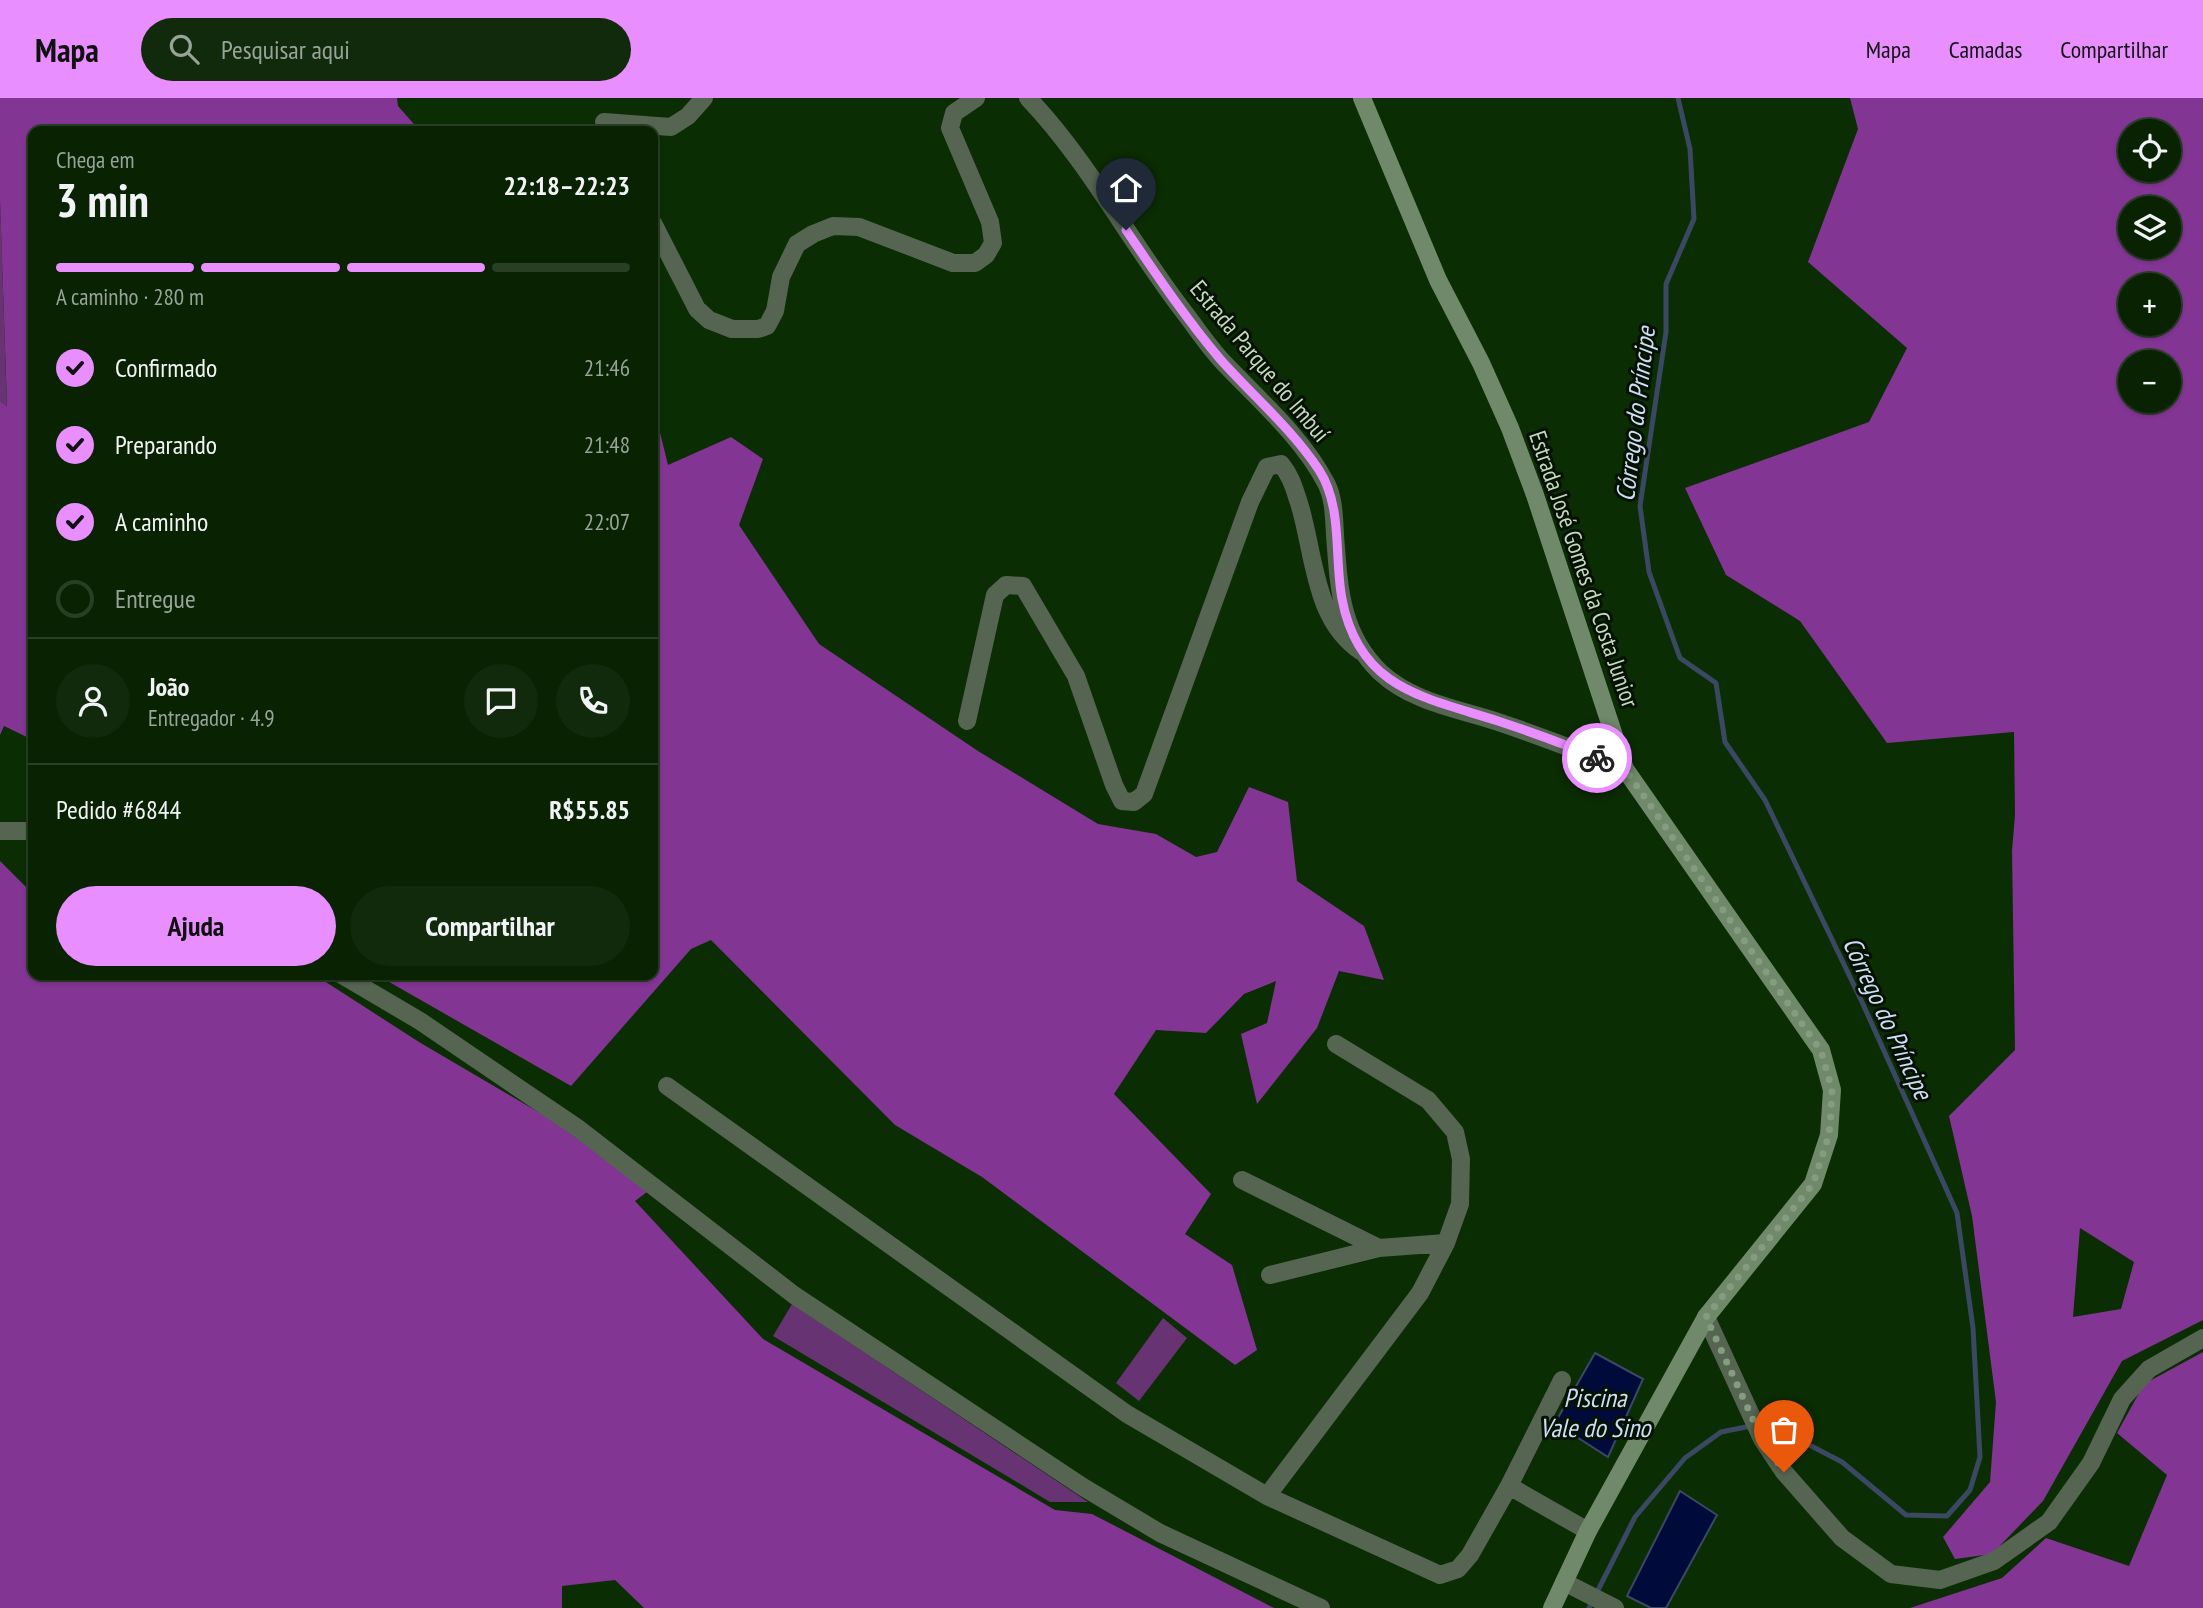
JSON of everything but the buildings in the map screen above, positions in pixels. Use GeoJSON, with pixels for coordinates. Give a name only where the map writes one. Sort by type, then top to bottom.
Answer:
{"type":"FeatureCollection","features":[{"type":"Feature","properties":{"kind":"street"},"geometry":{"type":"LineString","coordinates":[[658,126],[671,127],[688,116],[704,98]]}},
{"type":"Feature","properties":{"kind":"street"},"geometry":{"type":"LineString","coordinates":[[658,233],[697,309],[709,320],[732,329],[758,329],[767,326],[775,311],[781,277],[797,244],[833,226],[859,227],[953,263],[975,263],[986,255],[993,243],[990,222],[950,128],[954,113],[976,98]]}},
{"type":"Feature","properties":{"kind":"street","name":"Estrada Parque do Imbuí"},"geometry":{"type":"LineString","coordinates":[[1028,98],[1064,139],[1220,359],[1286,428],[1318,469],[1328,487],[1334,509],[1339,585],[1346,621],[1362,652],[1381,673],[1409,693],[1499,722],[1625,769]]}},
{"type":"Feature","properties":{"kind":"street","name":"Estrada José Gomes da Costa Junior"},"geometry":{"type":"LineString","coordinates":[[1362,98],[1438,280],[1481,363],[1510,428],[1535,495],[1625,769],[1821,1051],[1832,1090],[1829,1135],[1813,1184],[1706,1317],[1588,1531],[1552,1608]]}},
{"type":"Feature","properties":{"kind":"street"},"geometry":{"type":"LineString","coordinates":[[604,122],[658,126]]}},
{"type":"Feature","properties":{"kind":"street"},"geometry":{"type":"LineString","coordinates":[[967,722],[995,595],[1006,585],[1023,586],[1076,676],[1122,801],[1134,802],[1144,794],[1250,502],[1267,467],[1281,464],[1290,476],[1304,520],[1321,596],[1337,630],[1362,652]]}},
{"type":"Feature","properties":{"kind":"street"},"geometry":{"type":"LineString","coordinates":[[0,831],[28,831]]}},
{"type":"Feature","properties":{"kind":"street"},"geometry":{"type":"LineString","coordinates":[[350,980],[420,1021],[579,1129],[794,1295],[1083,1487],[1160,1533],[1321,1608]]}},
{"type":"Feature","properties":{"kind":"street"},"geometry":{"type":"LineString","coordinates":[[1266,1496],[1420,1293],[1446,1243],[1460,1204],[1461,1159],[1455,1132],[1428,1100],[1336,1044]]}},
{"type":"Feature","properties":{"kind":"street"},"geometry":{"type":"LineString","coordinates":[[667,1086],[1128,1414],[1266,1496],[1440,1575],[1458,1569],[1470,1555],[1509,1486],[1562,1380]]}},
{"type":"Feature","properties":{"kind":"street"},"geometry":{"type":"LineString","coordinates":[[1242,1180],[1379,1248]]}},
{"type":"Feature","properties":{"kind":"street"},"geometry":{"type":"LineString","coordinates":[[1270,1275],[1379,1248],[1446,1243]]}},
{"type":"Feature","properties":{"kind":"street"},"geometry":{"type":"LineString","coordinates":[[1706,1317],[1762,1439],[1784,1472],[1842,1538],[1891,1574],[1940,1580],[1994,1561],[2049,1522],[2091,1463],[2122,1399],[2149,1369],[2203,1338]]}},
{"type":"Feature","properties":{"kind":"street"},"geometry":{"type":"LineString","coordinates":[[1509,1486],[1588,1531]]}},
{"type":"Feature","properties":{"kind":"street"},"geometry":{"type":"LineString","coordinates":[[1564,1582],[1610,1605]]}},
{"type":"Feature","properties":{"kind":"shaded area"},"geometry":{"type":"Polygon","coordinates":[[[0,98],[397,98],[398,106],[416,126],[28,126],[28,738],[4,726],[0,735],[0,401],[7,407],[0,200],[0,98]]]}},
{"type":"Feature","properties":{"kind":"shaded area"},"geometry":{"type":"Polygon","coordinates":[[[1850,98],[2203,98],[2203,1320],[2122,1361],[2043,1501],[1992,1554],[1955,1559],[1943,1537],[1990,1482],[1996,1402],[1972,1216],[1949,1116],[2015,1050],[2012,851],[2015,815],[2014,732],[1887,743],[1800,621],[1726,575],[1685,488],[1869,422],[1907,348],[1808,262],[1858,129],[1850,98]],[[2080,1228],[2073,1317],[2121,1309],[2134,1262],[2080,1228]]]}},
{"type":"Feature","properties":{"kind":"shaded area"},"geometry":{"type":"Polygon","coordinates":[[[0,200],[7,409],[0,401],[0,200]]]}},
{"type":"Feature","properties":{"kind":"shaded area"},"geometry":{"type":"Polygon","coordinates":[[[658,424],[668,465],[731,437],[763,459],[739,525],[819,644],[978,751],[1098,824],[1156,834],[1196,857],[1217,852],[1249,787],[1288,802],[1297,881],[1364,926],[1384,980],[1339,971],[1317,1028],[1257,1104],[1241,1034],[1267,1023],[1276,981],[1244,994],[1206,1033],[1156,1030],[1114,1094],[1211,1194],[1185,1234],[1232,1265],[1257,1350],[1235,1365],[982,1177],[895,1125],[711,940],[691,949],[571,1086],[386,980],[658,980],[658,424]]]}},
{"type":"Feature","properties":{"kind":"shaded area"},"geometry":{"type":"Polygon","coordinates":[[[0,861],[28,889],[28,980],[323,980],[419,1042],[545,1116],[651,1189],[635,1201],[763,1339],[1055,1510],[1092,1514],[1274,1608],[644,1608],[615,1580],[562,1586],[562,1608],[0,1608],[0,861]]]}},
{"type":"Feature","properties":{"kind":"shaded area"},"geometry":{"type":"Polygon","coordinates":[[[792,1304],[1088,1502],[1050,1502],[773,1336],[792,1304]]]}},
{"type":"Feature","properties":{"kind":"shaded area"},"geometry":{"type":"Polygon","coordinates":[[[1163,1318],[1187,1338],[1139,1401],[1116,1383],[1163,1318]]]}},
{"type":"Feature","properties":{"kind":"shaded area"},"geometry":{"type":"Polygon","coordinates":[[[2203,1352],[2203,1608],[1910,1608],[2002,1578],[2046,1538],[2129,1566],[2167,1475],[2117,1433],[2144,1384],[2203,1352]]]}},
{"type":"Feature","properties":{"kind":"water","name":"Piscina Vale do Sino"},"geometry":{"type":"Polygon","coordinates":[[[1595,1353],[1643,1379],[1608,1457],[1555,1423],[1595,1353]]]}},
{"type":"Feature","properties":{"kind":"water"},"geometry":{"type":"Polygon","coordinates":[[[1680,1491],[1717,1515],[1666,1608],[1651,1608],[1627,1596],[1680,1491]]]}},
{"type":"Feature","properties":{"kind":"waterway","name":"Córrego do Príncipe"},"geometry":{"type":"LineString","coordinates":[[1678,98],[1690,149],[1694,219],[1666,284],[1666,332],[1640,506],[1649,572],[1680,658],[1716,683],[1725,742],[1765,800],[1862,1002],[1957,1213],[1973,1328],[1980,1457],[1970,1490],[1947,1516],[1906,1515],[1842,1462],[1775,1427],[1761,1425]]}},
{"type":"Feature","properties":{"kind":"waterway","name":"Córrego do Príncipe"},"geometry":{"type":"LineString","coordinates":[[1589,1608],[1635,1517],[1685,1458],[1721,1432],[1751,1426]]}},
{"type":"Feature","properties":{"kind":"way so far"},"geometry":{"type":"LineString","coordinates":[[1597,758],[1625,769],[1821,1051],[1832,1090],[1829,1135],[1813,1184],[1706,1317],[1762,1439],[1784,1472]]}},
{"type":"Feature","properties":{"kind":"route"},"geometry":{"type":"LineString","coordinates":[[1126,230],[1182,311],[1220,359],[1286,428],[1318,469],[1328,487],[1334,509],[1339,585],[1346,621],[1362,652],[1381,673],[1409,693],[1597,758]]}}]}
